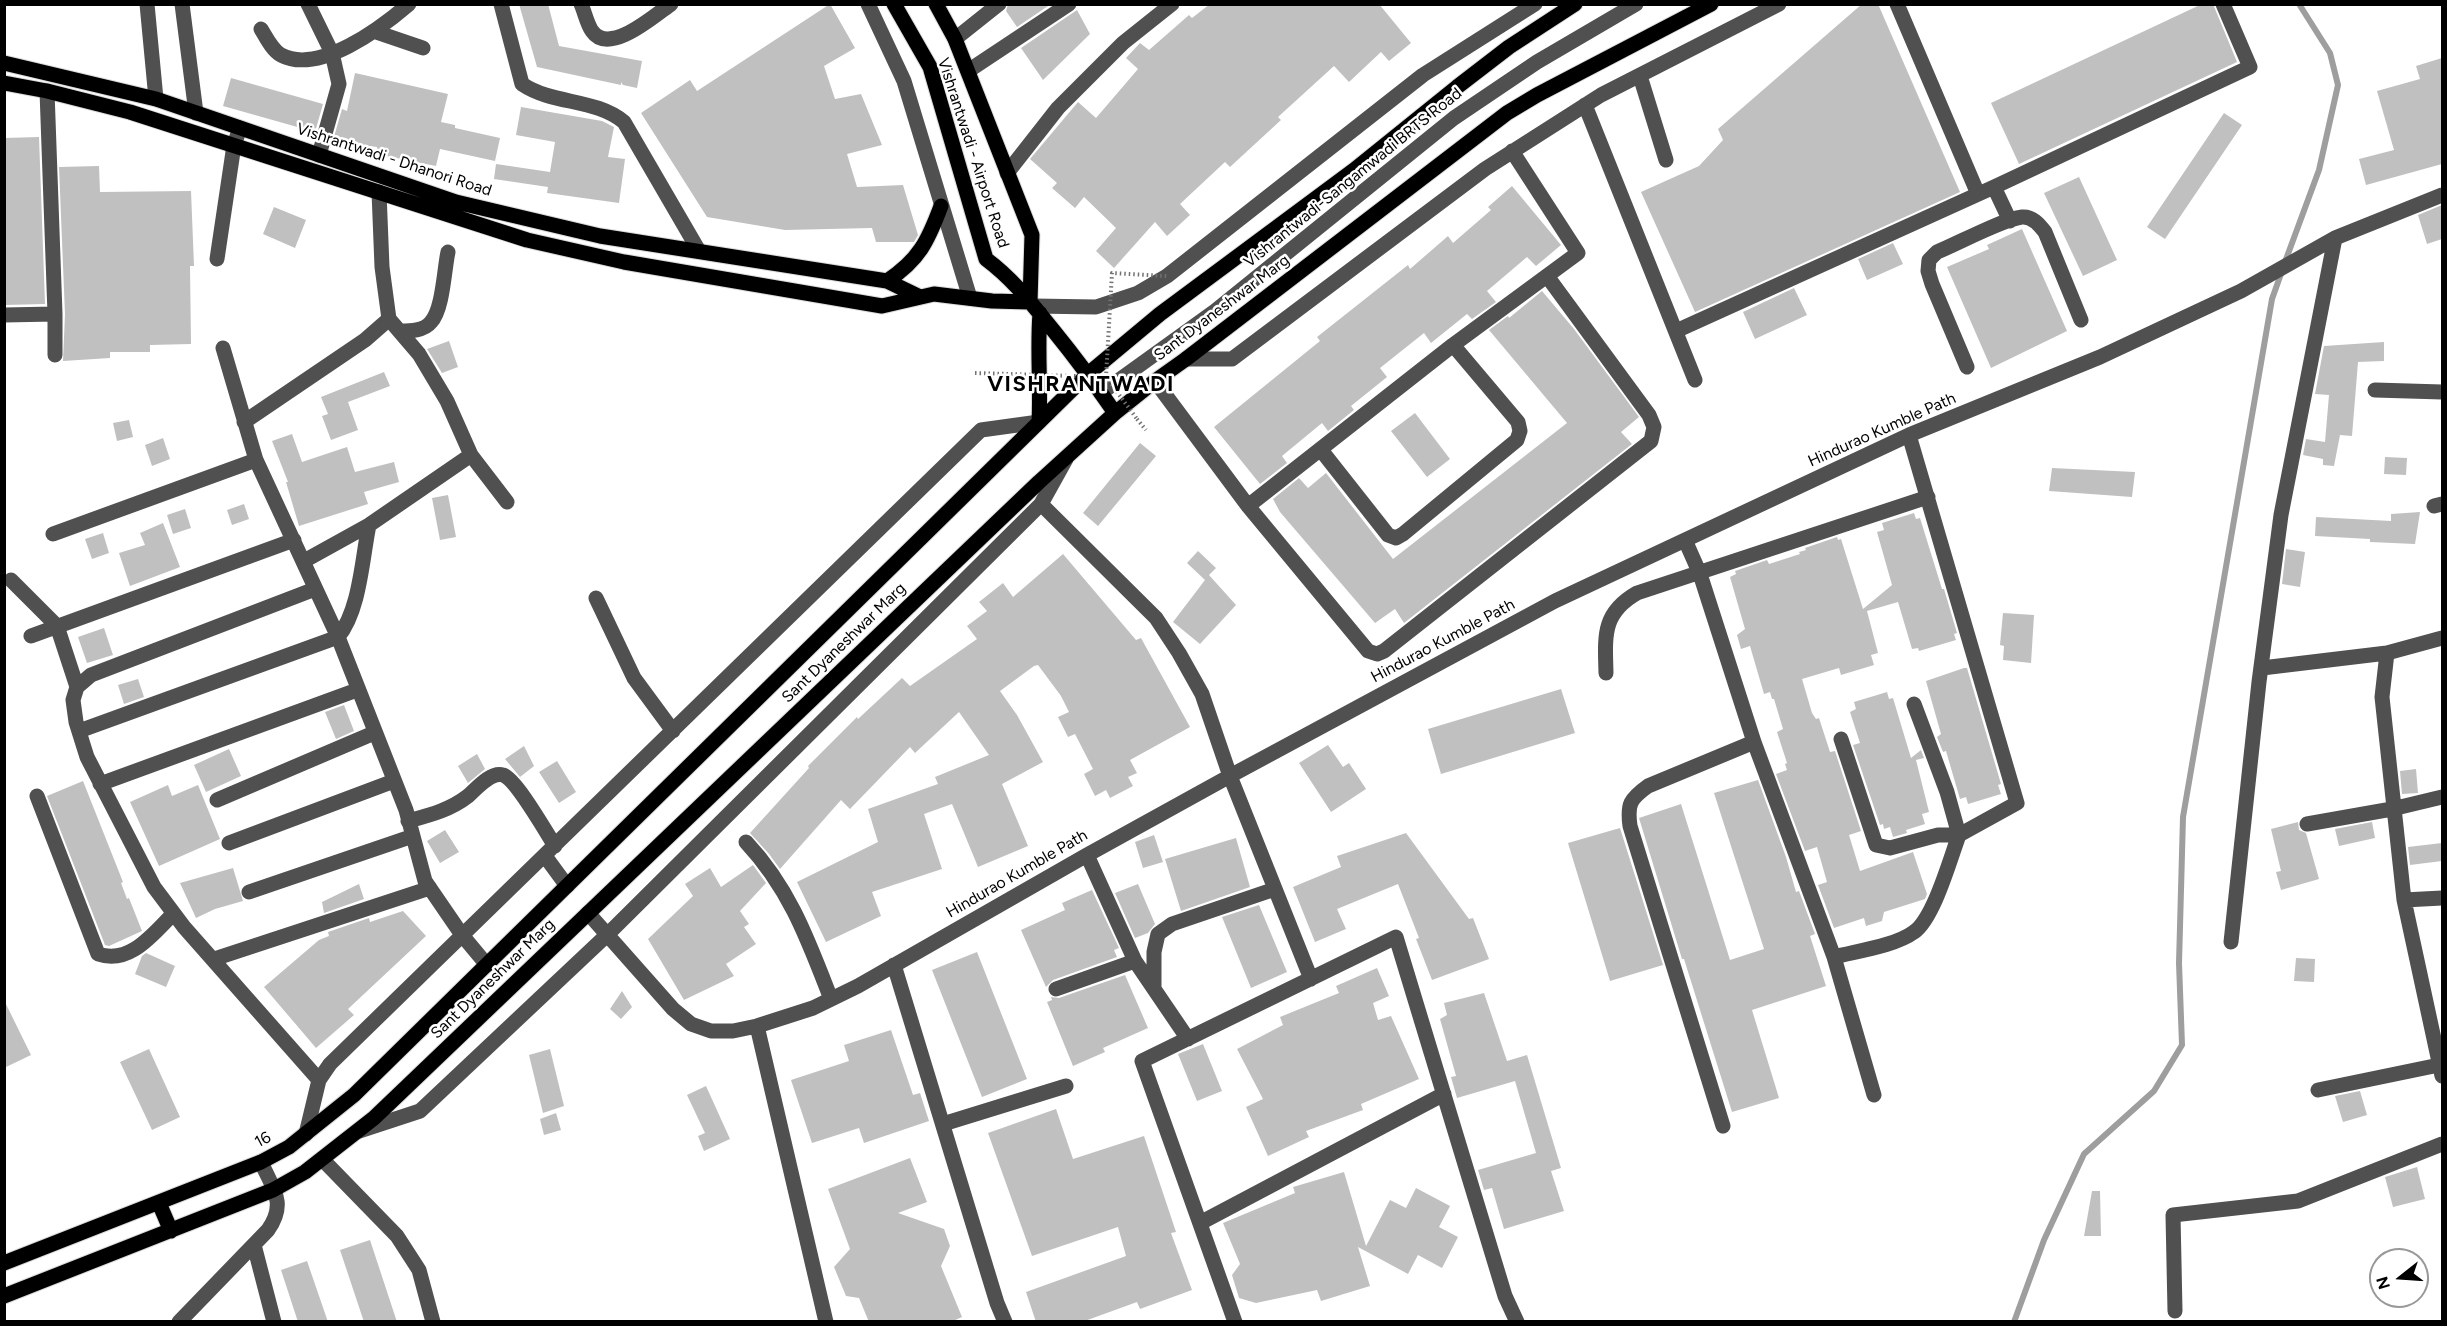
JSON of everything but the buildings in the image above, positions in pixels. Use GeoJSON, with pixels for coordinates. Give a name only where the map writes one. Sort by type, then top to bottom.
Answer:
{"type":"FeatureCollection","features":[{"type":"Feature","properties":{"kind":"main road","name":"Vishrantwadi - Airport Road"},"geometry":{"type":"LineString","coordinates":[[894,4],[930,67],[986,259],[1008,275],[1035,307],[1088,374],[1115,413]]}},
{"type":"Feature","properties":{"kind":"main road","name":"Vishrantwadi - Airport Road"},"geometry":{"type":"LineString","coordinates":[[936,4],[955,39],[1032,235],[1035,307]]}},
{"type":"Feature","properties":{"kind":"main road","name":"Sant Dyaneshwar Marg"},"geometry":{"type":"LineString","coordinates":[[487,964],[1088,374],[1160,314],[1354,170],[1509,47],[1575,4]]}},
{"type":"Feature","properties":{"kind":"main road","name":"Sant Dyaneshwar Marg"},"geometry":{"type":"LineString","coordinates":[[4,1296],[273,1190],[305,1172],[374,1118],[1067,456],[1115,413],[1507,113],[1711,4]]}},
{"type":"Feature","properties":{"kind":"main road","name":"Vishrantwadi - Dhanori Road"},"geometry":{"type":"LineString","coordinates":[[4,63],[156,99],[456,202],[600,236],[887,281],[918,296]]}},
{"type":"Feature","properties":{"kind":"main road","name":"Vishrantwadi - Dhanori Road"},"geometry":{"type":"LineString","coordinates":[[4,83],[47,91],[130,112],[527,240],[624,262],[882,306],[934,294],[1035,307]]}},
{"type":"Feature","properties":{"kind":"main road"},"geometry":{"type":"LineString","coordinates":[[887,281],[906,268],[928,239],[941,206]]}},
{"type":"Feature","properties":{"kind":"main road"},"geometry":{"type":"LineString","coordinates":[[1035,307],[1040,398],[1039,422]]}},
{"type":"Feature","properties":{"kind":"main road","name":"16"},"geometry":{"type":"LineString","coordinates":[[4,1263],[261,1162],[289,1147],[354,1095],[487,964]]}},
{"type":"Feature","properties":{"kind":"main road"},"geometry":{"type":"LineString","coordinates":[[159,1203],[171,1231]]}},
{"type":"Feature","properties":{"kind":"street"},"geometry":{"type":"LineString","coordinates":[[147,4],[156,99]]}},
{"type":"Feature","properties":{"kind":"street"},"geometry":{"type":"LineString","coordinates":[[182,4],[196,113]]}},
{"type":"Feature","properties":{"kind":"street"},"geometry":{"type":"LineString","coordinates":[[308,4],[332,53],[339,84],[319,155]]}},
{"type":"Feature","properties":{"kind":"street"},"geometry":{"type":"LineString","coordinates":[[261,29],[279,54],[301,61],[332,53],[376,32],[409,4]]}},
{"type":"Feature","properties":{"kind":"street"},"geometry":{"type":"LineString","coordinates":[[501,4],[522,84],[536,93],[611,111],[624,122],[699,251]]}},
{"type":"Feature","properties":{"kind":"street"},"geometry":{"type":"LineString","coordinates":[[581,4],[593,32],[602,39],[613,40],[671,4]]}},
{"type":"Feature","properties":{"kind":"street"},"geometry":{"type":"LineString","coordinates":[[868,4],[904,81],[970,298]]}},
{"type":"Feature","properties":{"kind":"street"},"geometry":{"type":"LineString","coordinates":[[955,39],[999,4]]}},
{"type":"Feature","properties":{"kind":"street"},"geometry":{"type":"LineString","coordinates":[[968,71],[1069,4]]}},
{"type":"Feature","properties":{"kind":"street"},"geometry":{"type":"LineString","coordinates":[[1008,173],[1058,108],[1123,44],[1172,4]]}},
{"type":"Feature","properties":{"kind":"street","name":"Vishrantwadi-Sangamwadi BRTS Road"},"geometry":{"type":"LineString","coordinates":[[1101,393],[1215,311],[1454,118],[1537,62],[1636,4]]}},
{"type":"Feature","properties":{"kind":"street"},"geometry":{"type":"LineString","coordinates":[[1186,359],[1232,358],[1485,169],[1585,105],[1779,4]]}},
{"type":"Feature","properties":{"kind":"street"},"geometry":{"type":"LineString","coordinates":[[1897,4],[1978,194]]}},
{"type":"Feature","properties":{"kind":"street"},"geometry":{"type":"LineString","coordinates":[[1676,331],[1994,187],[2250,67],[2223,4]]}},
{"type":"Feature","properties":{"kind":"street"},"geometry":{"type":"LineString","coordinates":[[1035,307],[1096,307],[1138,293],[1167,276],[1423,75],[1529,6]]}},
{"type":"Feature","properties":{"kind":"street"},"geometry":{"type":"LineString","coordinates":[[376,32],[423,48]]}},
{"type":"Feature","properties":{"kind":"street"},"geometry":{"type":"LineString","coordinates":[[1640,76],[1666,160]]}},
{"type":"Feature","properties":{"kind":"street"},"geometry":{"type":"LineString","coordinates":[[47,91],[55,355]]}},
{"type":"Feature","properties":{"kind":"street"},"geometry":{"type":"LineString","coordinates":[[1585,105],[1695,380]]}},
{"type":"Feature","properties":{"kind":"street"},"geometry":{"type":"LineString","coordinates":[[217,259],[234,145],[240,128]]}},
{"type":"Feature","properties":{"kind":"street"},"geometry":{"type":"LineString","coordinates":[[1248,506],[1453,345],[1578,253],[1512,152]]}},
{"type":"Feature","properties":{"kind":"street"},"geometry":{"type":"LineString","coordinates":[[1994,187],[2010,221]]}},
{"type":"Feature","properties":{"kind":"street"},"geometry":{"type":"LineString","coordinates":[[379,192],[382,267],[389,319],[419,354],[447,401],[471,455],[507,502]]}},
{"type":"Feature","properties":{"kind":"street","name":"Hindurao Kumble Path"},"geometry":{"type":"LineString","coordinates":[[588,913],[673,1009],[691,1024],[711,1031],[733,1031],[757,1026],[813,1008],[894,965],[1086,855],[1555,600],[1909,435],[2100,357],[2241,291],[2335,238],[2442,195]]}},
{"type":"Feature","properties":{"kind":"street"},"geometry":{"type":"LineString","coordinates":[[1967,367],[1932,284],[1928,271],[1929,260],[1937,252],[2010,221],[2023,216],[2036,221],[2044,232],[2081,320]]}},
{"type":"Feature","properties":{"kind":"street"},"geometry":{"type":"LineString","coordinates":[[2231,942],[2281,515],[2335,238]]}},
{"type":"Feature","properties":{"kind":"street"},"geometry":{"type":"LineString","coordinates":[[400,332],[422,328],[430,324],[437,312],[448,252]]}},
{"type":"Feature","properties":{"kind":"street"},"geometry":{"type":"LineString","coordinates":[[1155,381],[1248,506],[1368,651],[1377,654],[1384,651],[1651,441],[1654,427],[1649,415],[1547,276]]}},
{"type":"Feature","properties":{"kind":"street"},"geometry":{"type":"LineString","coordinates":[[4,315],[55,314]]}},
{"type":"Feature","properties":{"kind":"street"},"geometry":{"type":"LineString","coordinates":[[244,422],[365,340],[389,319]]}},
{"type":"Feature","properties":{"kind":"street"},"geometry":{"type":"LineString","coordinates":[[1321,450],[1388,536],[1396,538],[1403,534],[1517,440],[1520,431],[1518,422],[1453,345]]}},
{"type":"Feature","properties":{"kind":"street"},"geometry":{"type":"LineString","coordinates":[[223,348],[256,460],[338,637],[408,820],[425,880],[462,935],[487,964]]}},
{"type":"Feature","properties":{"kind":"street"},"geometry":{"type":"LineString","coordinates":[[2375,390],[2442,392]]}},
{"type":"Feature","properties":{"kind":"street"},"geometry":{"type":"LineString","coordinates":[[306,1134],[319,1080],[330,1064],[981,430],[1039,422]]}},
{"type":"Feature","properties":{"kind":"street"},"geometry":{"type":"LineString","coordinates":[[1841,739],[1876,846],[1890,848],[1938,835],[1959,836],[2017,803],[1909,435]]}},
{"type":"Feature","properties":{"kind":"street"},"geometry":{"type":"LineString","coordinates":[[304,561],[369,525],[471,455]]}},
{"type":"Feature","properties":{"kind":"street"},"geometry":{"type":"LineString","coordinates":[[356,1132],[420,1111],[608,934],[1041,504],[1067,456]]}},
{"type":"Feature","properties":{"kind":"street"},"geometry":{"type":"LineString","coordinates":[[53,534],[256,460]]}},
{"type":"Feature","properties":{"kind":"street"},"geometry":{"type":"LineString","coordinates":[[1606,673],[1605,641],[1609,620],[1622,602],[1637,593],[1928,497]]}},
{"type":"Feature","properties":{"kind":"street"},"geometry":{"type":"LineString","coordinates":[[1041,504],[1156,618],[1179,652],[1202,694],[1230,776],[1311,979]]}},
{"type":"Feature","properties":{"kind":"street"},"geometry":{"type":"LineString","coordinates":[[79,731],[338,637],[346,627],[354,602],[369,525]]}},
{"type":"Feature","properties":{"kind":"street"},"geometry":{"type":"LineString","coordinates":[[31,636],[294,540]]}},
{"type":"Feature","properties":{"kind":"street"},"geometry":{"type":"LineString","coordinates":[[1685,540],[1700,574],[1754,742],[1834,957],[1874,1095]]}},
{"type":"Feature","properties":{"kind":"street"},"geometry":{"type":"LineString","coordinates":[[11,580],[57,626],[77,687]]}},
{"type":"Feature","properties":{"kind":"street"},"geometry":{"type":"LineString","coordinates":[[315,589],[91,675],[77,687],[73,700],[87,757],[154,887],[173,914],[319,1080]]}},
{"type":"Feature","properties":{"kind":"street"},"geometry":{"type":"LineString","coordinates":[[596,598],[634,678],[673,731]]}},
{"type":"Feature","properties":{"kind":"street"},"geometry":{"type":"LineString","coordinates":[[2262,668],[2387,653],[2442,638]]}},
{"type":"Feature","properties":{"kind":"street"},"geometry":{"type":"LineString","coordinates":[[2319,1090],[2441,1071],[2435,1013],[2404,900],[2392,809],[2382,697],[2387,653]]}},
{"type":"Feature","properties":{"kind":"street"},"geometry":{"type":"LineString","coordinates":[[100,784],[357,690]]}},
{"type":"Feature","properties":{"kind":"street"},"geometry":{"type":"LineString","coordinates":[[1834,957],[1901,939],[1916,931],[1929,916],[1959,836],[1947,792],[1914,704]]}},
{"type":"Feature","properties":{"kind":"street"},"geometry":{"type":"LineString","coordinates":[[217,800],[374,733]]}},
{"type":"Feature","properties":{"kind":"street"},"geometry":{"type":"LineString","coordinates":[[1723,1126],[1630,825],[1628,808],[1634,796],[1648,786],[1754,742]]}},
{"type":"Feature","properties":{"kind":"street"},"geometry":{"type":"LineString","coordinates":[[408,820],[441,812],[458,804],[494,776],[503,775],[514,783],[567,886]]}},
{"type":"Feature","properties":{"kind":"street"},"geometry":{"type":"LineString","coordinates":[[229,843],[394,781]]}},
{"type":"Feature","properties":{"kind":"street"},"geometry":{"type":"LineString","coordinates":[[37,796],[98,954],[108,957],[133,952],[173,914]]}},
{"type":"Feature","properties":{"kind":"street"},"geometry":{"type":"LineString","coordinates":[[2307,824],[2392,809],[2442,797]]}},
{"type":"Feature","properties":{"kind":"street"},"geometry":{"type":"LineString","coordinates":[[249,892],[413,836]]}},
{"type":"Feature","properties":{"kind":"street"},"geometry":{"type":"LineString","coordinates":[[746,842],[766,864],[797,914],[831,999]]}},
{"type":"Feature","properties":{"kind":"street"},"geometry":{"type":"LineString","coordinates":[[1086,855],[1135,961],[1188,1039]]}},
{"type":"Feature","properties":{"kind":"street"},"geometry":{"type":"LineString","coordinates":[[214,959],[430,888]]}},
{"type":"Feature","properties":{"kind":"street"},"geometry":{"type":"LineString","coordinates":[[1154,988],[1154,952],[1158,934],[1173,924],[1275,889]]}},
{"type":"Feature","properties":{"kind":"street"},"geometry":{"type":"LineString","coordinates":[[2404,900],[2442,898]]}},
{"type":"Feature","properties":{"kind":"street"},"geometry":{"type":"LineString","coordinates":[[1235,1322],[1142,1061],[1396,937],[1505,1296],[1517,1322]]}},
{"type":"Feature","properties":{"kind":"street"},"geometry":{"type":"LineString","coordinates":[[1056,989],[1135,961]]}},
{"type":"Feature","properties":{"kind":"street"},"geometry":{"type":"LineString","coordinates":[[894,965],[997,1303],[1005,1322]]}},
{"type":"Feature","properties":{"kind":"street"},"geometry":{"type":"LineString","coordinates":[[757,1026],[826,1322]]}},
{"type":"Feature","properties":{"kind":"street"},"geometry":{"type":"LineString","coordinates":[[943,1125],[1066,1086]]}},
{"type":"Feature","properties":{"kind":"street"},"geometry":{"type":"LineString","coordinates":[[1200,1223],[1444,1094]]}},
{"type":"Feature","properties":{"kind":"street"},"geometry":{"type":"LineString","coordinates":[[2175,1311],[2173,1215],[2298,1200],[2442,1144]]}},
{"type":"Feature","properties":{"kind":"street"},"geometry":{"type":"LineString","coordinates":[[322,1159],[397,1236],[419,1270],[433,1322]]}},
{"type":"Feature","properties":{"kind":"street"},"geometry":{"type":"LineString","coordinates":[[179,1322],[268,1230],[277,1217],[278,1205],[261,1162]]}},
{"type":"Feature","properties":{"kind":"street"},"geometry":{"type":"LineString","coordinates":[[254,1245],[274,1322]]}},
{"type":"Feature","properties":{"kind":"path"},"geometry":{"type":"LineString","coordinates":[[1146,430],[1106,377],[1112,273],[1167,276]]}},
{"type":"Feature","properties":{"kind":"path"},"geometry":{"type":"LineString","coordinates":[[975,373],[1106,377]]}},
{"type":"Feature","properties":{"kind":"waterway"},"geometry":{"type":"LineString","coordinates":[[2285,262],[2319,170],[2338,85],[2330,53],[2299,4]]}},
{"type":"Feature","properties":{"kind":"waterway"},"geometry":{"type":"LineString","coordinates":[[2014,1322],[2044,1240],[2084,1154],[2154,1091],[2182,1045],[2179,963],[2183,817],[2272,299],[2282,271]]}},
{"type":"Feature","properties":{"kind":"district","name":"VISHRANTWADI"},"geometry":{"type":"Point","coordinates":[1081,385]}}]}
